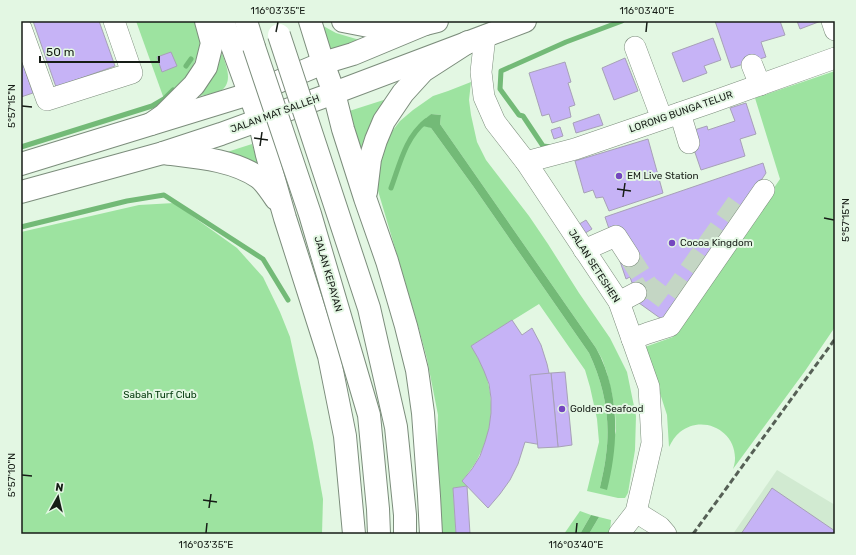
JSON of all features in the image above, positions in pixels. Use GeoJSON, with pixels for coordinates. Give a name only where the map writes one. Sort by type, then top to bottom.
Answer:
{"type":"FeatureCollection","features":[{"type":"Feature","properties":{"kind":"main road"},"geometry":{"type":"LineString","coordinates":[[151,124],[164,115],[194,85],[206,67],[212,43],[206,21]]}},
{"type":"Feature","properties":{"kind":"main road"},"geometry":{"type":"LineString","coordinates":[[223,21],[259,120],[267,155],[329,356],[345,436],[354,534]]}},
{"type":"Feature","properties":{"kind":"main road","name":"JALAN KEPAYAN"},"geometry":{"type":"LineString","coordinates":[[246,21],[310,214],[369,415],[379,534]]}},
{"type":"Feature","properties":{"kind":"main road"},"geometry":{"type":"LineString","coordinates":[[274,21],[369,308],[396,427],[406,534]]}},
{"type":"Feature","properties":{"kind":"main road"},"geometry":{"type":"LineString","coordinates":[[310,21],[334,93],[365,198],[388,261],[417,370],[423,413],[431,534]]}},
{"type":"Feature","properties":{"kind":"main road"},"geometry":{"type":"LineString","coordinates":[[343,21],[384,28],[431,23]]}},
{"type":"Feature","properties":{"kind":"main road","name":"JALAN MAT SALLEH"},"geometry":{"type":"LineString","coordinates":[[21,192],[162,153],[334,93],[524,21]]}},
{"type":"Feature","properties":{"kind":"main road"},"geometry":{"type":"LineString","coordinates":[[21,164],[249,94],[323,63],[353,54],[431,23]]}},
{"type":"Feature","properties":{"kind":"main road"},"geometry":{"type":"LineString","coordinates":[[365,198],[370,159],[376,140],[384,120],[395,104],[423,71],[476,39]]}},
{"type":"Feature","properties":{"kind":"main road"},"geometry":{"type":"LineString","coordinates":[[162,153],[213,160],[240,168],[260,178],[273,194],[286,218]]}},
{"type":"Feature","properties":{"kind":"street"},"geometry":{"type":"LineString","coordinates":[[21,28],[47,100],[132,73],[114,21]]}},
{"type":"Feature","properties":{"kind":"street"},"geometry":{"type":"LineString","coordinates":[[832,21],[835,30]]}},
{"type":"Feature","properties":{"kind":"street","name":"JALAN SETESHEN"},"geometry":{"type":"LineString","coordinates":[[476,39],[484,97],[495,122],[526,162],[584,250],[628,298],[646,329],[652,443],[636,512],[619,534]]}},
{"type":"Feature","properties":{"kind":"street"},"geometry":{"type":"LineString","coordinates":[[635,47],[671,116],[689,143]]}},
{"type":"Feature","properties":{"kind":"street","name":"LORONG BUNGA TELUR"},"geometry":{"type":"LineString","coordinates":[[526,162],[572,141],[671,116],[711,96],[760,84],[835,58]]}},
{"type":"Feature","properties":{"kind":"street"},"geometry":{"type":"LineString","coordinates":[[752,65],[760,84]]}},
{"type":"Feature","properties":{"kind":"street"},"geometry":{"type":"LineString","coordinates":[[646,329],[670,326],[764,190]]}},
{"type":"Feature","properties":{"kind":"street"},"geometry":{"type":"LineString","coordinates":[[584,250],[616,236],[628,256]]}},
{"type":"Feature","properties":{"kind":"street"},"geometry":{"type":"LineString","coordinates":[[636,512],[660,527],[666,534]]}},
{"type":"Feature","properties":{"kind":"shaded area"},"geometry":{"type":"Polygon","coordinates":[[[431,114],[441,115],[440,124],[596,348],[604,365],[610,382],[615,418],[614,454],[607,490],[600,488],[605,463],[608,428],[607,415],[599,377],[589,353],[431,128],[423,126],[420,123],[431,114]]]}},
{"type":"Feature","properties":{"kind":"shaded area"},"geometry":{"type":"Polygon","coordinates":[[[777,470],[835,505],[835,534],[733,534],[777,470]]]}},
{"type":"Feature","properties":{"kind":"shaded area"},"geometry":{"type":"Polygon","coordinates":[[[591,515],[599,517],[589,534],[580,534],[591,515]]]}},
{"type":"Feature","properties":{"kind":"green space"},"geometry":{"type":"Polygon","coordinates":[[[136,21],[199,21],[202,43],[196,59],[187,79],[174,93],[164,99],[136,21]]]}},
{"type":"Feature","properties":{"kind":"green space"},"geometry":{"type":"Polygon","coordinates":[[[316,22],[336,33],[363,41],[326,53],[316,22]]]}},
{"type":"Feature","properties":{"kind":"green space"},"geometry":{"type":"Polygon","coordinates":[[[222,53],[228,72],[226,86],[220,91],[200,96],[199,91],[214,70],[222,53]]]}},
{"type":"Feature","properties":{"kind":"green space"},"geometry":{"type":"Polygon","coordinates":[[[835,71],[835,327],[805,371],[733,469],[735,460],[734,449],[730,440],[724,433],[716,428],[707,425],[689,427],[677,435],[669,447],[667,415],[645,347],[673,337],[780,179],[755,98],[835,71]]]}},
{"type":"Feature","properties":{"kind":"green space"},"geometry":{"type":"Polygon","coordinates":[[[471,82],[469,100],[471,115],[477,142],[486,160],[529,216],[548,244],[610,338],[627,372],[636,416],[635,450],[628,493],[625,498],[618,498],[587,491],[599,442],[597,419],[590,387],[585,370],[539,304],[471,346],[488,380],[491,402],[490,424],[484,446],[473,466],[462,481],[467,486],[453,488],[456,534],[442,534],[437,455],[438,415],[427,359],[419,329],[376,184],[376,168],[390,134],[400,121],[433,96],[471,82]],[[431,114],[421,123],[431,128],[589,353],[599,377],[607,415],[608,428],[606,459],[600,488],[616,431],[612,394],[602,359],[596,348],[440,124],[441,115],[431,114]]]}},
{"type":"Feature","properties":{"kind":"green space"},"geometry":{"type":"Polygon","coordinates":[[[393,97],[360,156],[343,113],[393,97]]]}},
{"type":"Feature","properties":{"kind":"green space"},"geometry":{"type":"Polygon","coordinates":[[[252,144],[264,183],[199,161],[252,144]]]}},
{"type":"Feature","properties":{"kind":"green space","name":"Sabah Turf Club"},"geometry":{"type":"Polygon","coordinates":[[[174,203],[237,248],[263,277],[280,312],[290,337],[313,443],[323,499],[322,534],[21,534],[21,232],[139,205],[174,203]]]}},
{"type":"Feature","properties":{"kind":"green space"},"geometry":{"type":"Polygon","coordinates":[[[580,511],[591,515],[580,534],[564,534],[580,511]]]}},
{"type":"Feature","properties":{"kind":"green space"},"geometry":{"type":"Polygon","coordinates":[[[599,517],[611,520],[609,534],[589,534],[599,517]]]}},
{"type":"Feature","properties":{"kind":"building"},"geometry":{"type":"Polygon","coordinates":[[[33,21],[99,21],[115,66],[56,87],[33,21]]]}},
{"type":"Feature","properties":{"kind":"building"},"geometry":{"type":"Polygon","coordinates":[[[715,21],[780,21],[785,35],[761,42],[766,57],[731,68],[715,21]]]}},
{"type":"Feature","properties":{"kind":"building"},"geometry":{"type":"Polygon","coordinates":[[[797,21],[821,21],[800,29],[797,21]]]}},
{"type":"Feature","properties":{"kind":"building"},"geometry":{"type":"Polygon","coordinates":[[[713,38],[721,60],[704,66],[707,73],[683,82],[672,53],[713,38]]]}},
{"type":"Feature","properties":{"kind":"building"},"geometry":{"type":"Polygon","coordinates":[[[171,52],[177,66],[162,72],[157,57],[171,52]]]}},
{"type":"Feature","properties":{"kind":"building"},"geometry":{"type":"Polygon","coordinates":[[[21,58],[33,93],[21,97],[21,58]]]}},
{"type":"Feature","properties":{"kind":"building"},"geometry":{"type":"Polygon","coordinates":[[[625,58],[638,91],[614,100],[602,68],[625,58]]]}},
{"type":"Feature","properties":{"kind":"building"},"geometry":{"type":"Polygon","coordinates":[[[565,62],[571,82],[568,83],[575,105],[569,107],[571,117],[552,123],[549,114],[542,116],[529,73],[565,62]]]}},
{"type":"Feature","properties":{"kind":"building"},"geometry":{"type":"Polygon","coordinates":[[[746,103],[756,134],[740,139],[745,156],[701,170],[688,132],[707,126],[708,130],[735,121],[730,108],[746,103]]]}},
{"type":"Feature","properties":{"kind":"building"},"geometry":{"type":"Polygon","coordinates":[[[599,114],[603,125],[576,133],[573,123],[599,114]]]}},
{"type":"Feature","properties":{"kind":"building"},"geometry":{"type":"Polygon","coordinates":[[[560,127],[563,136],[554,139],[551,130],[560,127]]]}},
{"type":"Feature","properties":{"kind":"building","name":"EM Live Station"},"geometry":{"type":"Polygon","coordinates":[[[648,139],[663,193],[609,211],[603,197],[596,198],[593,190],[584,193],[575,161],[648,139]]]}},
{"type":"Feature","properties":{"kind":"building","name":"Cocoa Kingdom"},"geometry":{"type":"Polygon","coordinates":[[[763,163],[766,173],[667,323],[639,303],[630,277],[626,279],[605,217],[763,163]]]}},
{"type":"Feature","properties":{"kind":"building"},"geometry":{"type":"Polygon","coordinates":[[[586,220],[592,229],[582,235],[576,226],[586,220]]]}},
{"type":"Feature","properties":{"kind":"building"},"geometry":{"type":"Polygon","coordinates":[[[512,320],[522,335],[532,328],[541,345],[551,382],[553,401],[551,431],[548,446],[525,442],[518,464],[510,480],[488,508],[462,481],[480,456],[489,428],[491,413],[489,384],[471,346],[512,320]]]}},
{"type":"Feature","properties":{"kind":"building","name":"Golden Seafood"},"geometry":{"type":"Polygon","coordinates":[[[565,372],[572,445],[558,447],[551,373],[565,372]]]}},
{"type":"Feature","properties":{"kind":"building"},"geometry":{"type":"Polygon","coordinates":[[[551,373],[558,447],[538,448],[530,375],[551,373]]]}},
{"type":"Feature","properties":{"kind":"building"},"geometry":{"type":"Polygon","coordinates":[[[467,486],[470,534],[456,534],[453,488],[467,486]]]}},
{"type":"Feature","properties":{"kind":"building"},"geometry":{"type":"Polygon","coordinates":[[[772,488],[835,531],[834,534],[741,534],[772,488]]]}},
{"type":"Feature","properties":{"kind":"waterway"},"geometry":{"type":"LineString","coordinates":[[551,147],[543,146],[523,116],[519,115],[500,89],[501,71],[566,42],[622,21]]}},
{"type":"Feature","properties":{"kind":"waterway"},"geometry":{"type":"LineString","coordinates":[[186,66],[191,59]]}},
{"type":"Feature","properties":{"kind":"waterway"},"geometry":{"type":"LineString","coordinates":[[21,147],[152,106],[164,99],[173,90]]}},
{"type":"Feature","properties":{"kind":"waterway"},"geometry":{"type":"LineString","coordinates":[[391,188],[408,143],[426,121]]}},
{"type":"Feature","properties":{"kind":"waterway"},"geometry":{"type":"LineString","coordinates":[[21,227],[127,201],[164,195],[263,259],[288,300]]}},
{"type":"Feature","properties":{"kind":"tunnel"},"geometry":{"type":"LineString","coordinates":[[648,286],[668,301],[742,196]]}},
{"type":"Feature","properties":{"kind":"tunnel"},"geometry":{"type":"LineString","coordinates":[[629,256],[648,286],[636,293]]}},
{"type":"Feature","properties":{"kind":"railway"},"geometry":{"type":"LineString","coordinates":[[693,534],[835,339]]}},
{"type":"Feature","properties":{"kind":"place","name":"EM Live Station"},"geometry":{"type":"Point","coordinates":[619,176]}},
{"type":"Feature","properties":{"kind":"place","name":"Cocoa Kingdom"},"geometry":{"type":"Point","coordinates":[672,243]}},
{"type":"Feature","properties":{"kind":"place","name":"Golden Seafood"},"geometry":{"type":"Point","coordinates":[562,409]}}]}
